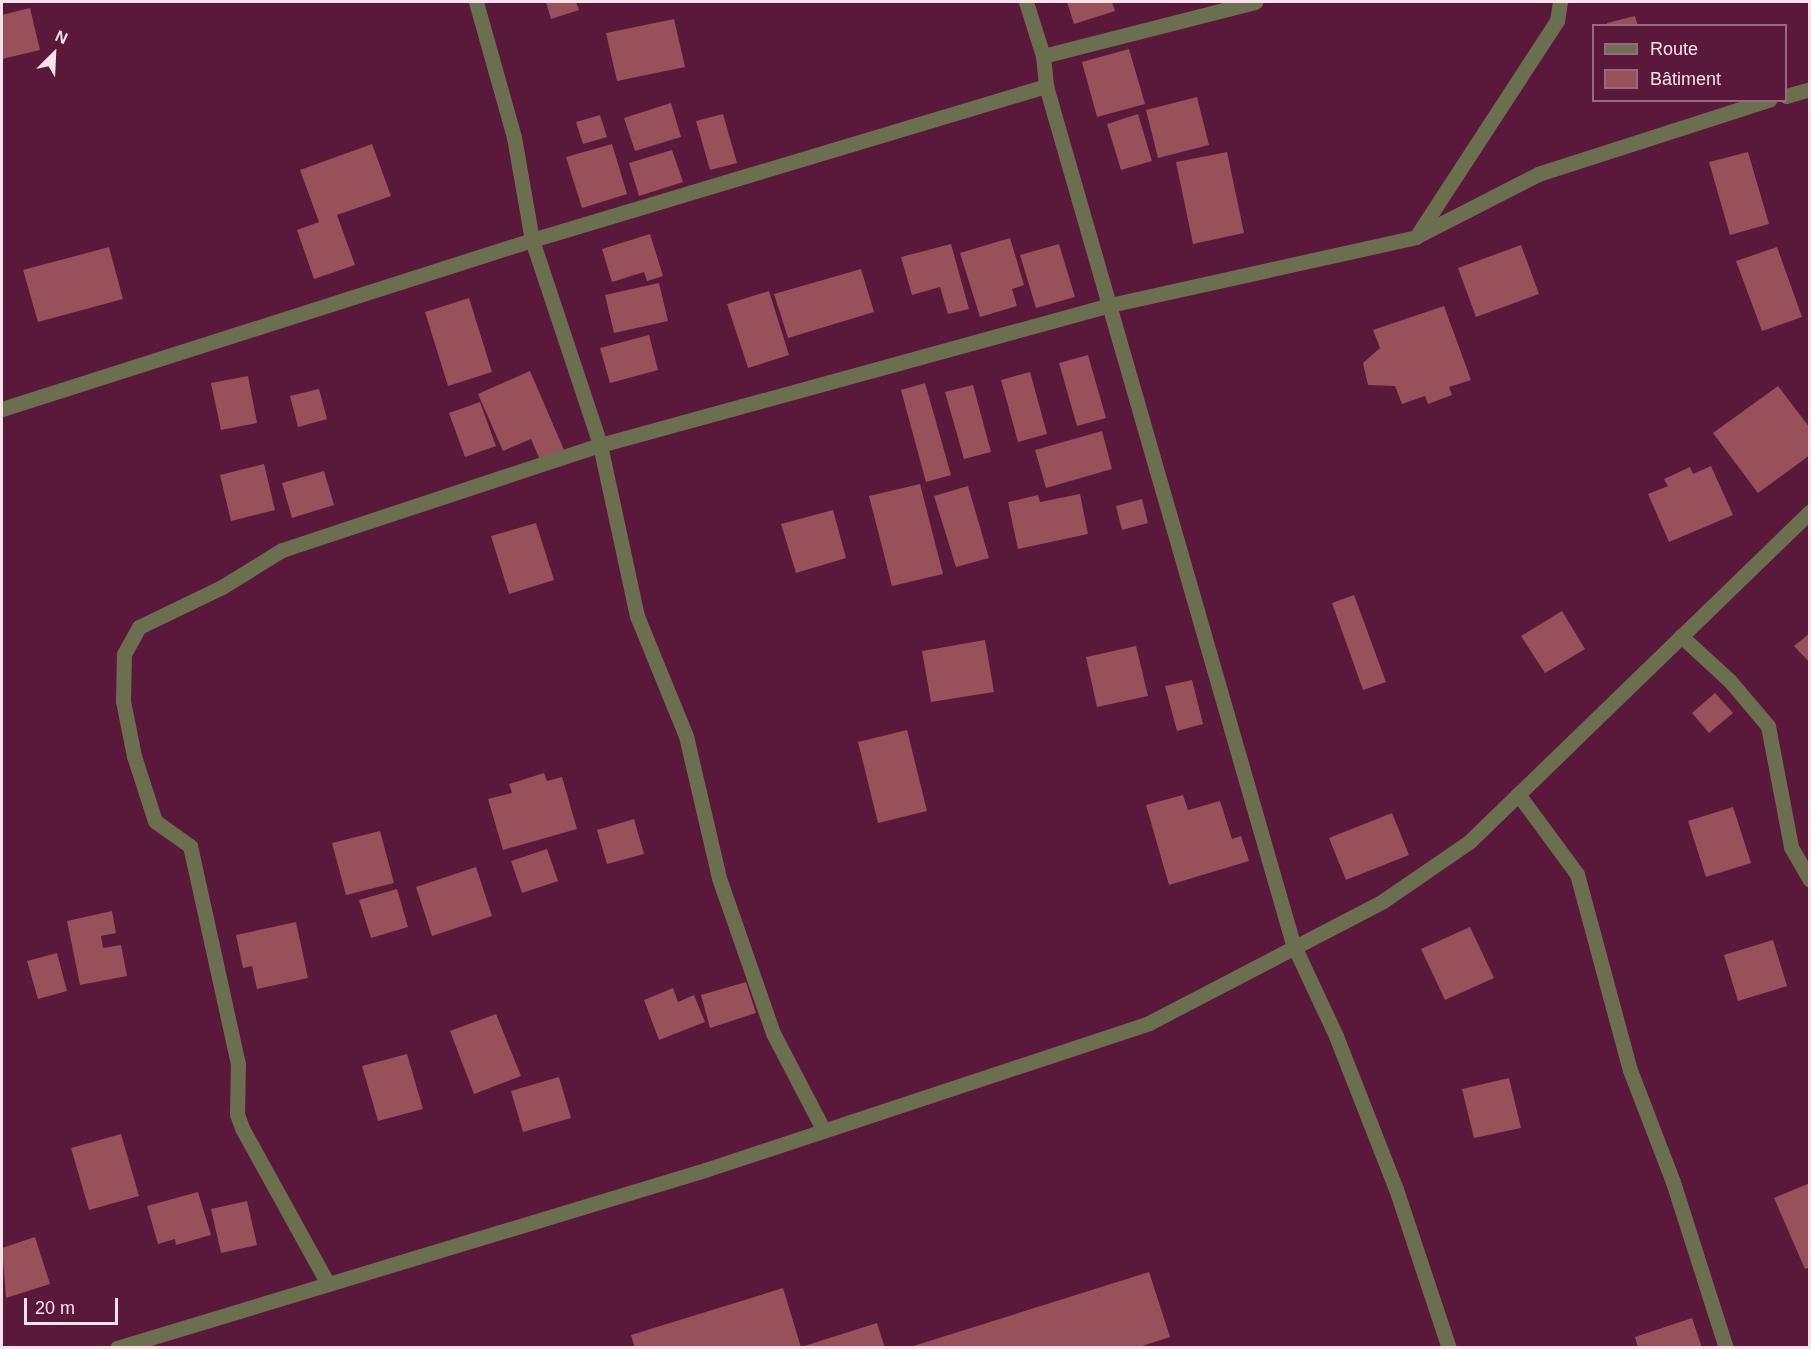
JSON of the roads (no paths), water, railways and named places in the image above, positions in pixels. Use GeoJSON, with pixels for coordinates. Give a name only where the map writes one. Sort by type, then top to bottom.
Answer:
{"type":"FeatureCollection","features":[{"type":"Feature","properties":{"kind":"street"},"geometry":{"type":"LineString","coordinates":[[476,2],[514,138],[532,240],[600,445],[637,616],[686,736],[719,878],[773,1033],[824,1131]]}},
{"type":"Feature","properties":{"kind":"street"},"geometry":{"type":"LineString","coordinates":[[1026,2],[1043,56],[1046,86],[1293,944],[1336,1036],[1392,1178],[1449,1347]]}},
{"type":"Feature","properties":{"kind":"street"},"geometry":{"type":"LineString","coordinates":[[1043,56],[1255,2]]}},
{"type":"Feature","properties":{"kind":"street"},"geometry":{"type":"LineString","coordinates":[[1416,237],[1557,21],[1560,2]]}},
{"type":"Feature","properties":{"kind":"street"},"geometry":{"type":"LineString","coordinates":[[2,409],[532,240],[1046,86]]}},
{"type":"Feature","properties":{"kind":"street"},"geometry":{"type":"LineString","coordinates":[[1787,96],[1809,90]]}},
{"type":"Feature","properties":{"kind":"street"},"geometry":{"type":"LineString","coordinates":[[328,1284],[237,1114],[238,1064],[190,846],[155,821],[134,756],[123,701],[124,654],[139,627],[222,587],[282,550],[600,445],[1110,305],[1416,237],[1538,174],[1763,102]]}},
{"type":"Feature","properties":{"kind":"street"},"geometry":{"type":"LineString","coordinates":[[117,1347],[824,1131],[1149,1023],[1293,944],[1383,901],[1469,842],[1809,511]]}},
{"type":"Feature","properties":{"kind":"street"},"geometry":{"type":"LineString","coordinates":[[1681,636],[1730,681],[1768,726],[1791,847],[1809,880]]}},
{"type":"Feature","properties":{"kind":"street"},"geometry":{"type":"LineString","coordinates":[[1518,794],[1576,874],[1630,1070],[1673,1182],[1726,1347]]}}]}
